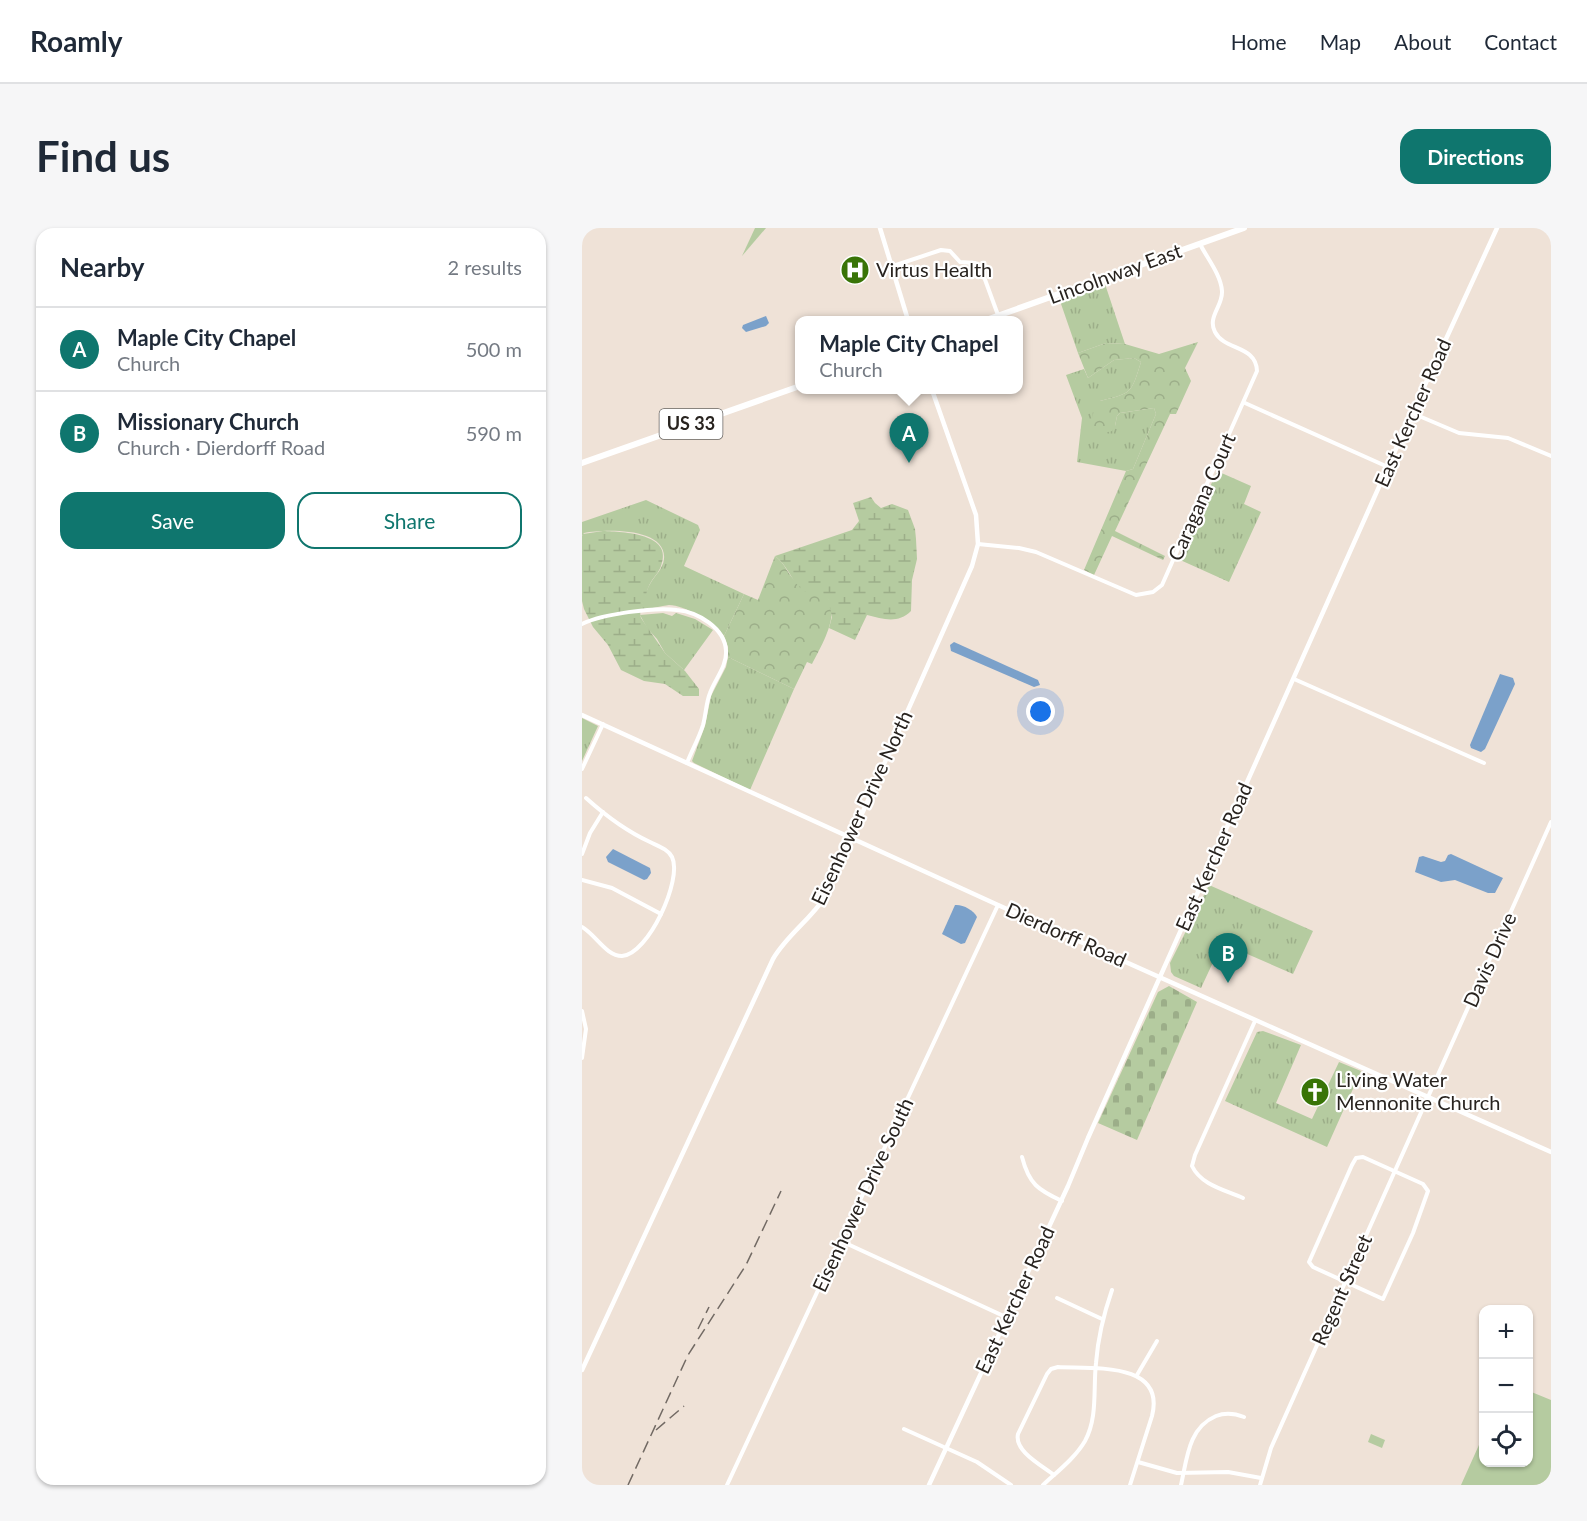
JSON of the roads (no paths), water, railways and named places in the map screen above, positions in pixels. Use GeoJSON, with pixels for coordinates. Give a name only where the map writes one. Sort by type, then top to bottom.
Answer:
{"type":"FeatureCollection","features":[{"type":"Feature","properties":{"kind":"highway","name":"Lincolnway East"},"geometry":{"type":"LineString","coordinates":[[998,316],[1244,228]]}},
{"type":"Feature","properties":{"kind":"highway","name":"US 33"},"geometry":{"type":"LineString","coordinates":[[582,462],[795,388]]}},
{"type":"Feature","properties":{"kind":"street"},"geometry":{"type":"LineString","coordinates":[[880,228],[906,316]]}},
{"type":"Feature","properties":{"kind":"street","name":"East Kercher Road"},"geometry":{"type":"LineString","coordinates":[[929,1485],[1062,1201],[1412,413],[1497,228]]}},
{"type":"Feature","properties":{"kind":"street","name":"Caragana Court"},"geometry":{"type":"LineString","coordinates":[[978,544],[1029,550],[1127,593],[1141,595],[1153,592],[1165,579],[1257,375],[1256,364],[1250,354],[1222,340],[1214,330],[1213,317],[1221,300],[1222,288],[1200,244]]}},
{"type":"Feature","properties":{"kind":"street"},"geometry":{"type":"LineString","coordinates":[[891,267],[941,250],[950,251],[957,261],[975,263],[980,266],[998,316]]}},
{"type":"Feature","properties":{"kind":"street","name":"Eisenhower Drive North"},"geometry":{"type":"LineString","coordinates":[[582,1370],[773,959],[785,942],[821,903],[968,576],[978,544],[978,524],[933,394]]}},
{"type":"Feature","properties":{"kind":"street"},"geometry":{"type":"LineString","coordinates":[[1245,403],[1388,467]]}},
{"type":"Feature","properties":{"kind":"street"},"geometry":{"type":"LineString","coordinates":[[1412,413],[1459,433],[1508,438],[1551,456]]}},
{"type":"Feature","properties":{"kind":"street"},"geometry":{"type":"LineString","coordinates":[[582,624],[608,615],[671,609],[693,615],[719,632],[726,647],[726,657],[710,692],[703,724],[687,763]]}},
{"type":"Feature","properties":{"kind":"street"},"geometry":{"type":"LineString","coordinates":[[1294,679],[1484,763]]}},
{"type":"Feature","properties":{"kind":"street","name":"Dierdorff Road"},"geometry":{"type":"LineString","coordinates":[[582,715],[998,905],[1551,1152]]}},
{"type":"Feature","properties":{"kind":"street"},"geometry":{"type":"LineString","coordinates":[[582,769],[603,724]]}},
{"type":"Feature","properties":{"kind":"street"},"geometry":{"type":"LineString","coordinates":[[582,927],[611,953],[626,956],[635,952],[641,947],[661,914],[674,875],[672,858],[663,848],[631,833],[586,798]]}},
{"type":"Feature","properties":{"kind":"street"},"geometry":{"type":"LineString","coordinates":[[582,854],[590,833],[603,812]]}},
{"type":"Feature","properties":{"kind":"street","name":"Davis Drive"},"geometry":{"type":"LineString","coordinates":[[1429,1097],[1551,822]]}},
{"type":"Feature","properties":{"kind":"street"},"geometry":{"type":"LineString","coordinates":[[582,880],[608,887],[661,914]]}},
{"type":"Feature","properties":{"kind":"street","name":"Eisenhower Drive South"},"geometry":{"type":"LineString","coordinates":[[727,1485],[998,905]]}},
{"type":"Feature","properties":{"kind":"street"},"geometry":{"type":"LineString","coordinates":[[582,1011],[586,1029],[582,1058]]}},
{"type":"Feature","properties":{"kind":"street"},"geometry":{"type":"LineString","coordinates":[[1243,1198],[1204,1181],[1192,1166],[1255,1020]]}},
{"type":"Feature","properties":{"kind":"street","name":"Regent Street"},"geometry":{"type":"LineString","coordinates":[[1260,1485],[1271,1448],[1429,1097]]}},
{"type":"Feature","properties":{"kind":"street"},"geometry":{"type":"LineString","coordinates":[[1022,1157],[1031,1182],[1040,1190],[1062,1201]]}},
{"type":"Feature","properties":{"kind":"street"},"geometry":{"type":"LineString","coordinates":[[1363,1157],[1423,1184],[1428,1191],[1383,1299],[1345,1282],[1313,1267],[1309,1262],[1352,1165],[1356,1158],[1363,1157]]}},
{"type":"Feature","properties":{"kind":"street"},"geometry":{"type":"LineString","coordinates":[[841,1241],[1008,1318]]}},
{"type":"Feature","properties":{"kind":"street"},"geometry":{"type":"LineString","coordinates":[[1043,1485],[1076,1453],[1087,1435],[1093,1413],[1095,1369],[1103,1319],[1112,1290]]}},
{"type":"Feature","properties":{"kind":"street"},"geometry":{"type":"LineString","coordinates":[[1057,1298],[1103,1319]]}},
{"type":"Feature","properties":{"kind":"street"},"geometry":{"type":"LineString","coordinates":[[1137,1375],[1157,1341]]}},
{"type":"Feature","properties":{"kind":"street"},"geometry":{"type":"LineString","coordinates":[[1054,1475],[1021,1448],[1017,1441],[1018,1434],[1050,1370],[1058,1367],[1121,1371],[1137,1375],[1150,1389],[1154,1404],[1130,1485]]}},
{"type":"Feature","properties":{"kind":"street"},"geometry":{"type":"LineString","coordinates":[[1181,1485],[1192,1439],[1201,1425],[1221,1414],[1233,1413],[1244,1417]]}},
{"type":"Feature","properties":{"kind":"street"},"geometry":{"type":"LineString","coordinates":[[904,1428],[984,1466],[1011,1485]]}},
{"type":"Feature","properties":{"kind":"street"},"geometry":{"type":"LineString","coordinates":[[1138,1462],[1184,1474],[1228,1472],[1261,1478]]}},
{"type":"Feature","properties":{"kind":"water"},"geometry":{"type":"Polygon","coordinates":[[[766,316],[769,323],[766,326],[746,332],[742,328],[743,325],[766,316]]]}},
{"type":"Feature","properties":{"kind":"water"},"geometry":{"type":"Polygon","coordinates":[[[954,642],[1038,680],[1040,685],[1034,687],[951,651],[950,645],[954,642]]]}},
{"type":"Feature","properties":{"kind":"water"},"geometry":{"type":"Polygon","coordinates":[[[1500,674],[1513,678],[1515,684],[1485,749],[1481,752],[1471,748],[1470,745],[1500,674]]]}},
{"type":"Feature","properties":{"kind":"water"},"geometry":{"type":"Polygon","coordinates":[[[613,849],[650,868],[651,873],[647,879],[644,880],[608,862],[606,857],[613,849]]]}},
{"type":"Feature","properties":{"kind":"water"},"geometry":{"type":"Polygon","coordinates":[[[1451,854],[1503,878],[1495,893],[1488,893],[1455,880],[1441,882],[1415,872],[1419,857],[1423,856],[1441,862],[1451,854]]]}},
{"type":"Feature","properties":{"kind":"water"},"geometry":{"type":"Polygon","coordinates":[[[955,905],[968,908],[977,917],[965,943],[961,944],[942,934],[955,905]]]}},
{"type":"Feature","properties":{"kind":"railway"},"geometry":{"type":"LineString","coordinates":[[628,1485],[688,1355],[746,1265],[781,1191]]}},
{"type":"Feature","properties":{"kind":"railway"},"geometry":{"type":"LineString","coordinates":[[698,1329],[709,1307]]}},
{"type":"Feature","properties":{"kind":"railway"},"geometry":{"type":"LineString","coordinates":[[656,1430],[684,1406]]}},
{"type":"Feature","properties":{"kind":"place","name":"Virtus Health"},"geometry":{"type":"Point","coordinates":[855,270]}},
{"type":"Feature","properties":{"kind":"place","name":"Maple City Chapel"},"geometry":{"type":"Point","coordinates":[909,463]}},
{"type":"Feature","properties":{"kind":"place","name":"Missionary Church"},"geometry":{"type":"Point","coordinates":[1228,983]}},
{"type":"Feature","properties":{"kind":"place","name":"Living Water Mennonite Church"},"geometry":{"type":"Point","coordinates":[1315,1092]}}]}
